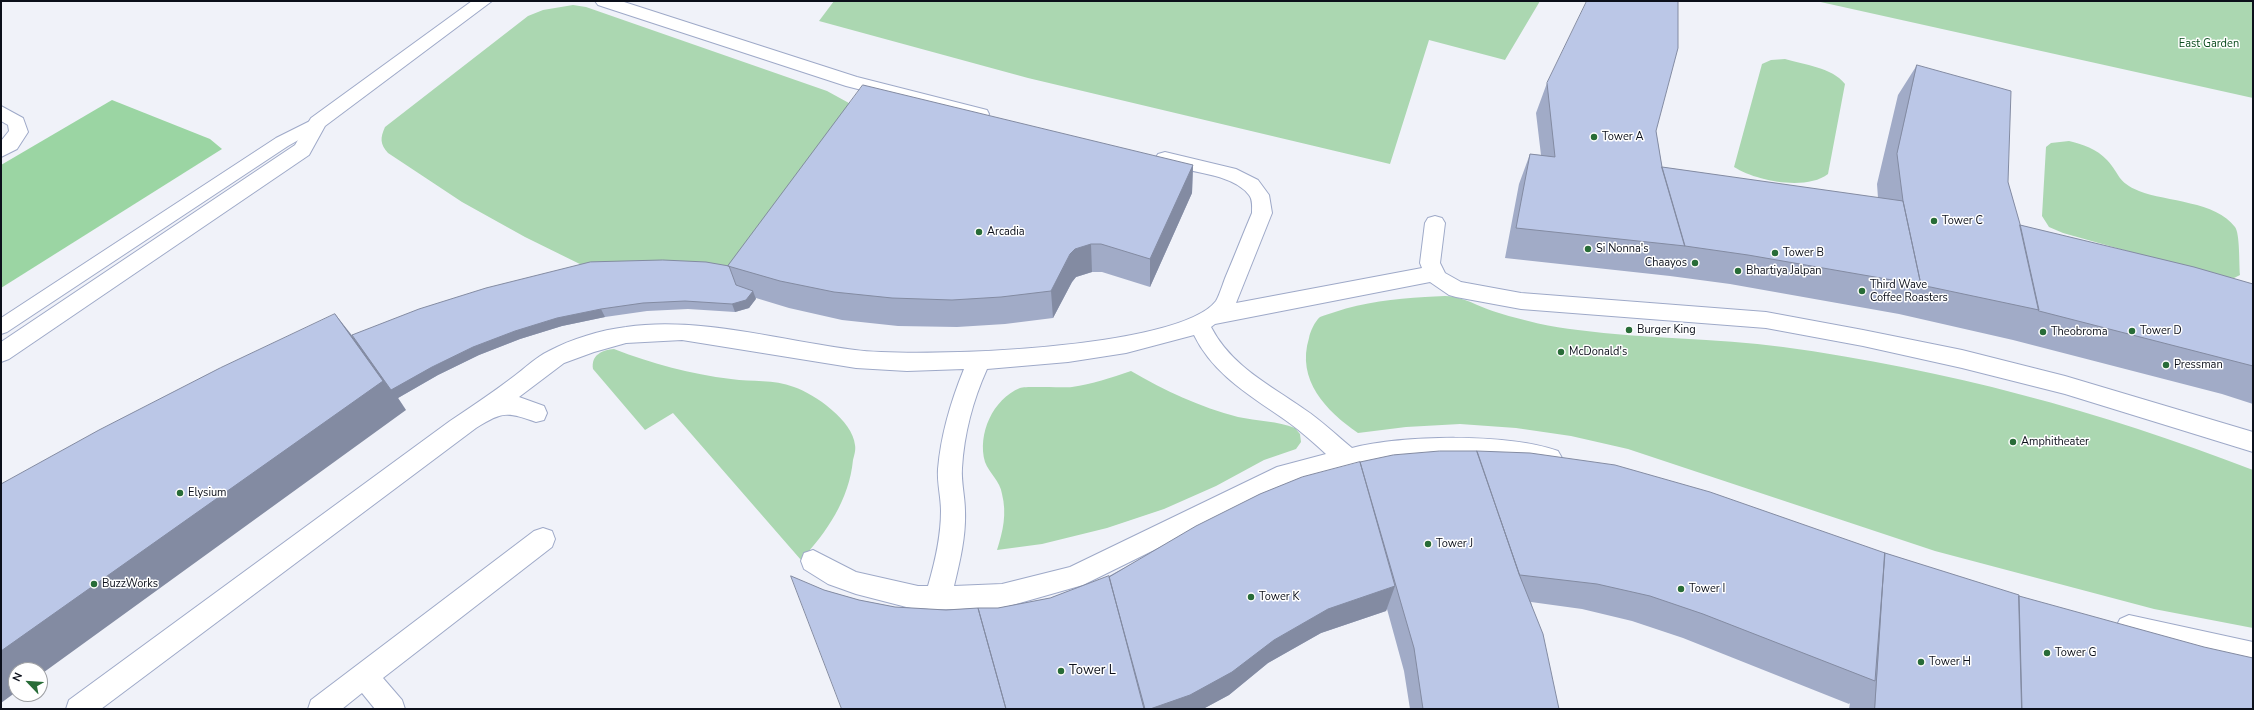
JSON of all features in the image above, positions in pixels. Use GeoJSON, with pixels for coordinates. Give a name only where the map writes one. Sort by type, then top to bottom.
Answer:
{"type":"FeatureCollection","features":[{"type":"Feature","properties":{"kind":"street"},"geometry":{"type":"LineString","coordinates":[[1,353],[302,150],[318,122],[483,1]]}},
{"type":"Feature","properties":{"kind":"street"},"geometry":{"type":"LineString","coordinates":[[604,1],[852,82],[998,118]]}},
{"type":"Feature","properties":{"kind":"street"},"geometry":{"type":"LineString","coordinates":[[1,112],[16,122],[19,132],[10,144],[1,150]]}},
{"type":"Feature","properties":{"kind":"street"},"geometry":{"type":"LineString","coordinates":[[1144,154],[1237,176],[1248,182],[1258,191],[1262,202],[1262,213],[1224,306],[1206,320]]}},
{"type":"Feature","properties":{"kind":"street"},"geometry":{"type":"LineString","coordinates":[[1435,223],[1430,263],[1438,278],[1456,289],[1521,301],[1766,320],[1863,338],[1962,359],[2065,385],[2253,442]]}},
{"type":"Feature","properties":{"kind":"street"},"geometry":{"type":"LineString","coordinates":[[80,709],[452,432],[487,409],[556,358],[591,344],[626,335],[655,332],[682,332],[856,359],[907,362],[979,361],[1068,353],[1126,344],[1182,331],[1206,320],[1434,273]]}},
{"type":"Feature","properties":{"kind":"street"},"geometry":{"type":"LineString","coordinates":[[1206,320],[1206,340],[1220,359],[1241,378],[1310,426],[1348,459]]}},
{"type":"Feature","properties":{"kind":"street"},"geometry":{"type":"LineString","coordinates":[[938,597],[948,562],[953,528],[953,498],[950,470],[954,430],[964,394],[979,361]]}},
{"type":"Feature","properties":{"kind":"street"},"geometry":{"type":"LineString","coordinates":[[487,409],[508,404],[523,406],[536,413]]}},
{"type":"Feature","properties":{"kind":"street"},"geometry":{"type":"LineString","coordinates":[[813,561],[837,576],[918,598],[1002,596],[1074,577],[1285,474],[1348,459],[1436,448],[1511,451],[1573,462]]}},
{"type":"Feature","properties":{"kind":"street"},"geometry":{"type":"LineString","coordinates":[[321,709],[543,539]]}},
{"type":"Feature","properties":{"kind":"street"},"geometry":{"type":"LineString","coordinates":[[2106,622],[2190,642],[2253,654]]}},
{"type":"Feature","properties":{"kind":"street"},"geometry":{"type":"LineString","coordinates":[[365,676],[392,709]]}},
{"type":"Feature","properties":{"kind":"lane"},"geometry":{"type":"LineString","coordinates":[[1,327],[282,142],[318,122]]}},
{"type":"Feature","properties":{"kind":"green space"},"geometry":{"type":"Polygon","coordinates":[[[834,1],[1540,1],[1505,60],[1429,40],[1390,164],[1028,78],[819,21],[834,1]]]}},
{"type":"Feature","properties":{"kind":"green space","name":"East Garden"},"geometry":{"type":"Polygon","coordinates":[[[1816,1],[2253,1],[2253,98],[1816,1]]]}},
{"type":"Feature","properties":{"kind":"green space"},"geometry":{"type":"Polygon","coordinates":[[[573,5],[586,7],[827,91],[869,114],[751,277],[594,271],[525,237],[462,202],[385,150],[382,144],[382,134],[385,127],[528,16],[543,10],[573,5]]]}},
{"type":"Feature","properties":{"kind":"green space"},"geometry":{"type":"Polygon","coordinates":[[[1785,59],[1825,70],[1839,78],[1845,84],[1828,174],[1819,179],[1807,182],[1794,183],[1768,180],[1743,172],[1734,167],[1762,64],[1771,60],[1785,59]]]}},
{"type":"Feature","properties":{"kind":"green space"},"geometry":{"type":"Polygon","coordinates":[[[112,100],[210,139],[222,149],[1,288],[1,165],[112,100]]]}},
{"type":"Feature","properties":{"kind":"green space"},"geometry":{"type":"Polygon","coordinates":[[[2069,141],[2084,145],[2099,153],[2107,160],[2123,181],[2132,188],[2150,195],[2204,207],[2227,218],[2237,230],[2240,275],[2234,278],[2220,277],[2063,233],[2049,227],[2042,216],[2046,147],[2051,143],[2069,141]]]}},
{"type":"Feature","properties":{"kind":"green space"},"geometry":{"type":"Polygon","coordinates":[[[1425,297],[1455,297],[1509,316],[1568,329],[1757,344],[1843,356],[1903,367],[1962,380],[2080,411],[2138,429],[2253,470],[2253,628],[2154,609],[1935,551],[1628,449],[1571,436],[1516,428],[1460,424],[1406,427],[1358,433],[1335,415],[1325,404],[1310,381],[1306,353],[1313,327],[1320,317],[1357,306],[1425,297]]]}},
{"type":"Feature","properties":{"kind":"green space"},"geometry":{"type":"Polygon","coordinates":[[[614,349],[657,364],[686,371],[731,379],[786,384],[803,391],[822,402],[848,427],[853,436],[855,453],[847,489],[842,502],[828,527],[801,560],[673,413],[645,430],[593,369],[594,360],[598,354],[614,349]]]}},
{"type":"Feature","properties":{"kind":"green space"},"geometry":{"type":"Polygon","coordinates":[[[1131,371],[1170,392],[1210,408],[1238,417],[1275,422],[1295,428],[1300,434],[1301,442],[1296,449],[1264,460],[1216,486],[1164,509],[1107,528],[1042,544],[997,550],[1004,522],[1003,501],[1001,489],[985,462],[983,451],[985,429],[995,409],[1010,393],[1020,388],[1072,387],[1131,371]]]}},
{"type":"Feature","properties":{"kind":"building","name":"Tower A"},"geometry":{"type":"Polygon","coordinates":[[[1587,1],[1678,1],[1678,48],[1656,131],[1662,167],[1685,246],[1516,228],[1530,154],[1555,157],[1547,83],[1587,1]]]}},
{"type":"Feature","properties":{"kind":"building","name":"Tower C"},"geometry":{"type":"Polygon","coordinates":[[[1917,65],[2011,91],[2008,182],[2020,224],[2039,310],[1921,285],[1903,201],[1897,154],[1917,65]]]}},
{"type":"Feature","properties":{"kind":"building","name":"Arcadia"},"geometry":{"type":"Polygon","coordinates":[[[863,85],[1193,165],[1150,259],[1101,244],[1091,244],[1075,249],[1070,254],[1051,291],[1001,297],[952,300],[892,298],[834,292],[780,281],[728,266],[863,85]]]}},
{"type":"Feature","properties":{"kind":"building"},"geometry":{"type":"Polygon","coordinates":[[[1662,167],[1903,201],[1921,285],[1748,255],[1685,246],[1662,167]]]}},
{"type":"Feature","properties":{"kind":"building"},"geometry":{"type":"Polygon","coordinates":[[[2020,225],[2194,267],[2253,284],[2253,366],[2039,311],[2020,225]]]}},
{"type":"Feature","properties":{"kind":"building"},"geometry":{"type":"Polygon","coordinates":[[[663,260],[706,262],[729,266],[736,285],[753,291],[746,300],[732,304],[685,301],[643,303],[601,309],[557,318],[515,331],[473,347],[432,367],[391,390],[352,335],[419,309],[486,288],[590,262],[663,260]]]}},
{"type":"Feature","properties":{"kind":"building","name":"Elysium"},"geometry":{"type":"Polygon","coordinates":[[[335,314],[383,381],[1,651],[1,484],[99,430],[220,368],[335,314]]]}},
{"type":"Feature","properties":{"kind":"building","name":"Tower J"},"geometry":{"type":"Polygon","coordinates":[[[1440,451],[1477,451],[1519,574],[1543,634],[1559,709],[1423,709],[1414,648],[1360,462],[1393,455],[1440,451]]]}},
{"type":"Feature","properties":{"kind":"building","name":"Tower I"},"geometry":{"type":"Polygon","coordinates":[[[1477,451],[1530,453],[1615,465],[1710,492],[1885,553],[1875,681],[1703,614],[1650,596],[1597,584],[1520,575],[1477,451]]]}},
{"type":"Feature","properties":{"kind":"building","name":"Tower K"},"geometry":{"type":"Polygon","coordinates":[[[1360,462],[1395,586],[1328,609],[1274,640],[1232,672],[1190,695],[1150,709],[1145,709],[1109,577],[1196,526],[1260,494],[1302,477],[1360,462]]]}},
{"type":"Feature","properties":{"kind":"building","name":"Tower H"},"geometry":{"type":"Polygon","coordinates":[[[1885,553],[2019,595],[2022,709],[1875,709],[1885,553]]]}},
{"type":"Feature","properties":{"kind":"building"},"geometry":{"type":"Polygon","coordinates":[[[791,576],[824,590],[859,600],[895,607],[946,610],[978,608],[1006,709],[842,709],[791,576]]]}},
{"type":"Feature","properties":{"kind":"building","name":"Tower L"},"geometry":{"type":"Polygon","coordinates":[[[1109,576],[1144,709],[1006,709],[978,608],[998,608],[1050,598],[1109,576]]]}},
{"type":"Feature","properties":{"kind":"building"},"geometry":{"type":"Polygon","coordinates":[[[2019,596],[2204,647],[2253,658],[2253,709],[2022,709],[2019,596]]]}},
{"type":"Feature","properties":{"kind":"place","name":"Tower A"},"geometry":{"type":"Point","coordinates":[1594,137]}},
{"type":"Feature","properties":{"kind":"place","name":"Tower C"},"geometry":{"type":"Point","coordinates":[1934,221]}},
{"type":"Feature","properties":{"kind":"place","name":"Arcadia"},"geometry":{"type":"Point","coordinates":[979,232]}},
{"type":"Feature","properties":{"kind":"place","name":"Si Nonna's"},"geometry":{"type":"Point","coordinates":[1588,249]}},
{"type":"Feature","properties":{"kind":"place","name":"Tower B"},"geometry":{"type":"Point","coordinates":[1775,253]}},
{"type":"Feature","properties":{"kind":"place","name":"Chaayos"},"geometry":{"type":"Point","coordinates":[1695,263]}},
{"type":"Feature","properties":{"kind":"place","name":"Bhartiya Jalpan"},"geometry":{"type":"Point","coordinates":[1738,271]}},
{"type":"Feature","properties":{"kind":"place","name":"Third Wave Coffee Roasters"},"geometry":{"type":"Point","coordinates":[1862,291]}},
{"type":"Feature","properties":{"kind":"place","name":"Burger King"},"geometry":{"type":"Point","coordinates":[1629,330]}},
{"type":"Feature","properties":{"kind":"place","name":"Tower D"},"geometry":{"type":"Point","coordinates":[2132,331]}},
{"type":"Feature","properties":{"kind":"place","name":"Theobroma"},"geometry":{"type":"Point","coordinates":[2043,332]}},
{"type":"Feature","properties":{"kind":"place","name":"McDonald's"},"geometry":{"type":"Point","coordinates":[1561,352]}},
{"type":"Feature","properties":{"kind":"place","name":"Pressman"},"geometry":{"type":"Point","coordinates":[2166,365]}},
{"type":"Feature","properties":{"kind":"place","name":"Amphitheater"},"geometry":{"type":"Point","coordinates":[2013,442]}},
{"type":"Feature","properties":{"kind":"place","name":"Elysium"},"geometry":{"type":"Point","coordinates":[180,493]}},
{"type":"Feature","properties":{"kind":"place","name":"Tower J"},"geometry":{"type":"Point","coordinates":[1428,544]}},
{"type":"Feature","properties":{"kind":"place","name":"BuzzWorks"},"geometry":{"type":"Point","coordinates":[94,584]}},
{"type":"Feature","properties":{"kind":"place","name":"Tower I"},"geometry":{"type":"Point","coordinates":[1681,589]}},
{"type":"Feature","properties":{"kind":"place","name":"Tower K"},"geometry":{"type":"Point","coordinates":[1251,597]}},
{"type":"Feature","properties":{"kind":"place","name":"Tower G"},"geometry":{"type":"Point","coordinates":[2047,653]}},
{"type":"Feature","properties":{"kind":"place","name":"Tower H"},"geometry":{"type":"Point","coordinates":[1921,662]}},
{"type":"Feature","properties":{"kind":"place","name":"Tower L"},"geometry":{"type":"Point","coordinates":[1061,671]}}]}
